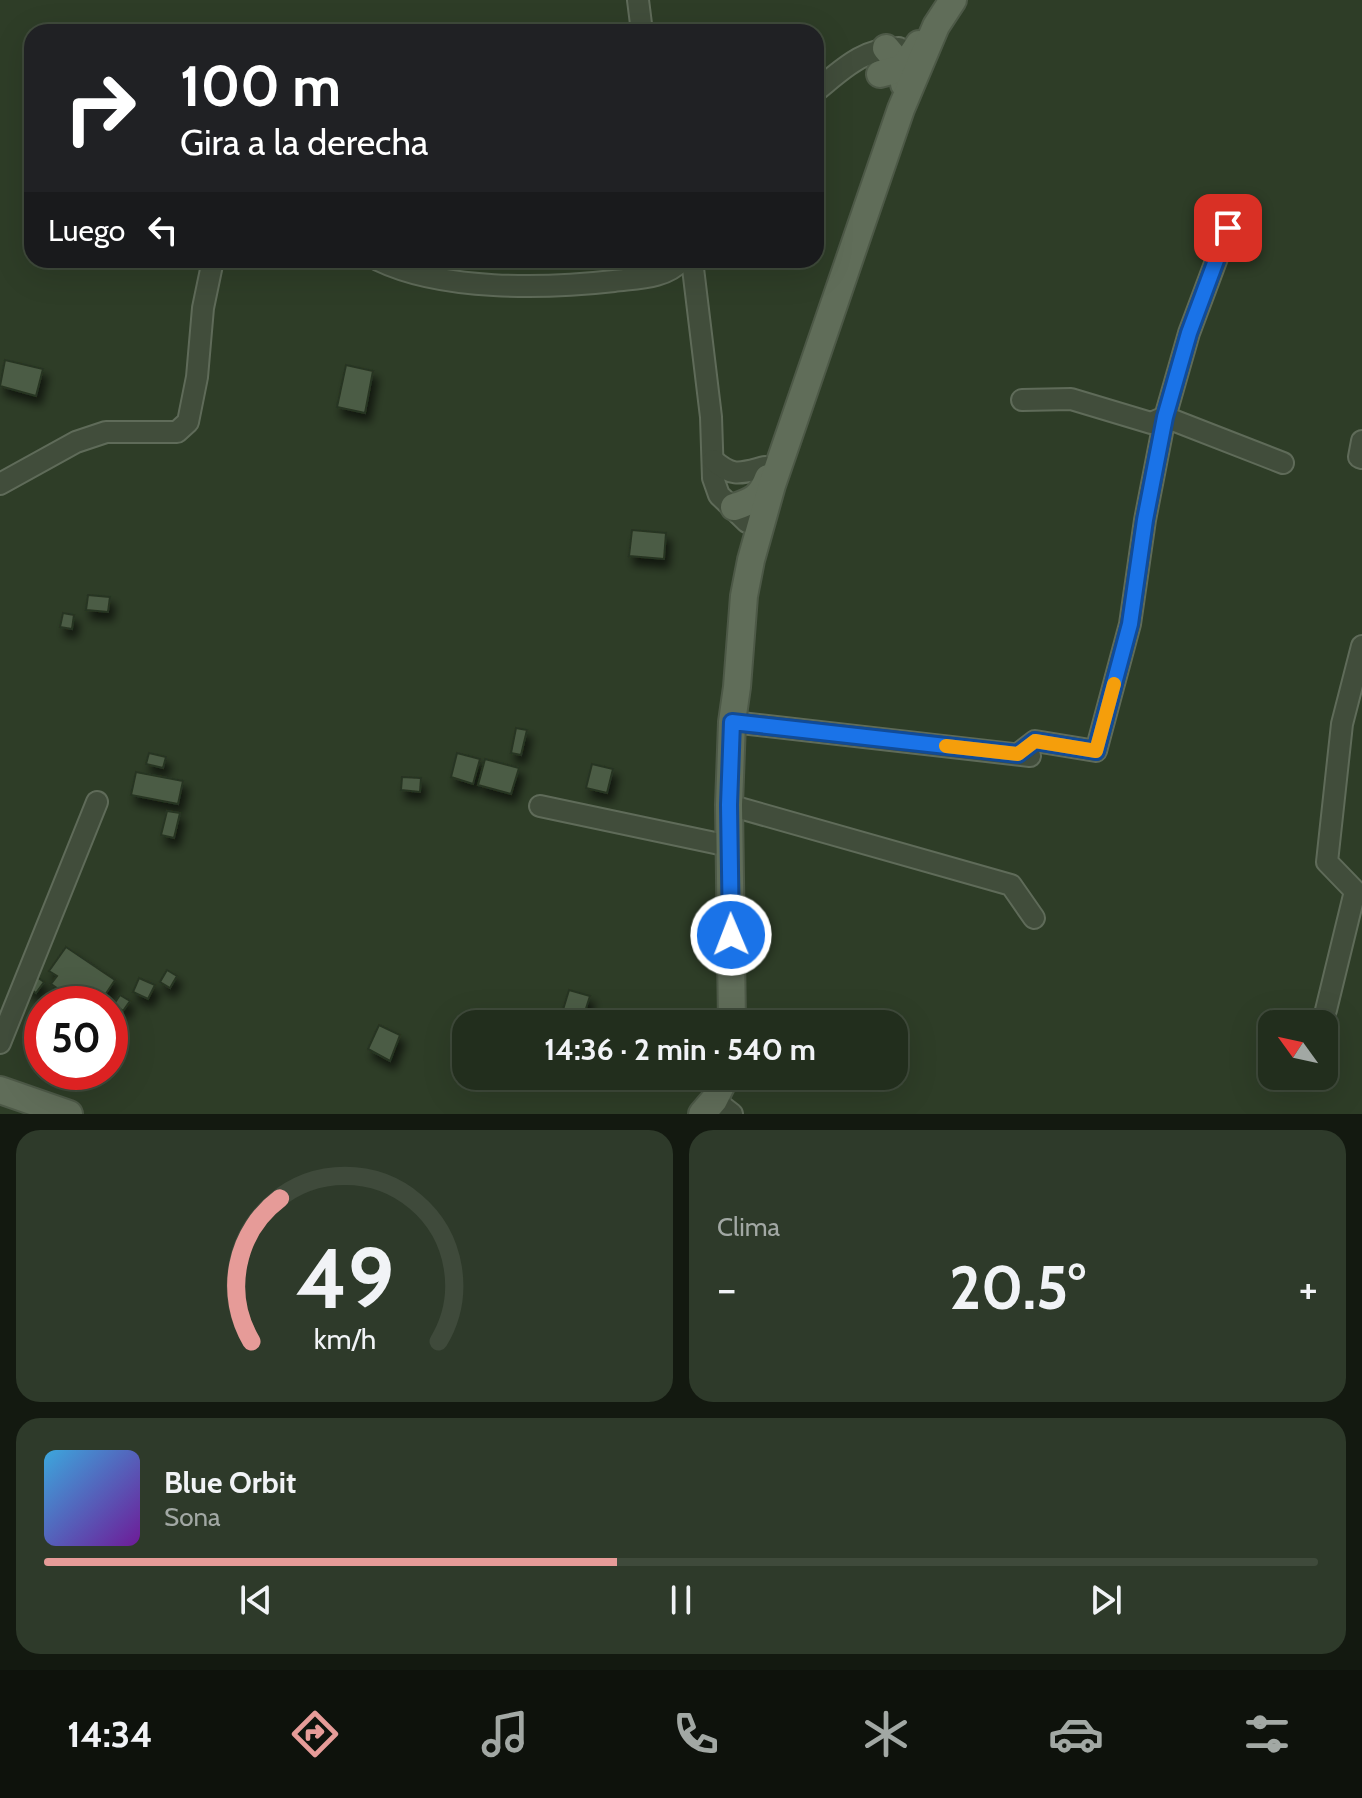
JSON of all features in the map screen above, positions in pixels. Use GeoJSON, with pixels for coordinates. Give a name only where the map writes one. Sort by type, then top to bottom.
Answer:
{"type":"FeatureCollection","features":[{"type":"Feature","properties":{"kind":"main road"},"geometry":{"type":"LineString","coordinates":[[732,722],[727,685],[729,611],[745,505],[765,467],[895,66],[935,0]]}},
{"type":"Feature","properties":{"kind":"main road"},"geometry":{"type":"LineString","coordinates":[[895,66],[916,51],[943,0]]}},
{"type":"Feature","properties":{"kind":"main road"},"geometry":{"type":"LineString","coordinates":[[732,1010],[729,805],[732,722],[748,572],[772,485],[895,126],[936,26],[953,0]]}},
{"type":"Feature","properties":{"kind":"main road"},"geometry":{"type":"LineString","coordinates":[[895,66],[905,82],[897,106],[895,126]]}},
{"type":"Feature","properties":{"kind":"main road"},"geometry":{"type":"LineString","coordinates":[[745,505],[763,492],[804,374],[813,365]]}},
{"type":"Feature","properties":{"kind":"main road"},"geometry":{"type":"LineString","coordinates":[[745,505],[755,515],[745,554],[748,572]]}},
{"type":"Feature","properties":{"kind":"main road"},"geometry":{"type":"LineString","coordinates":[[0,1090],[69,1114]]}},
{"type":"Feature","properties":{"kind":"street"},"geometry":{"type":"LineString","coordinates":[[638,0],[641,24]]}},
{"type":"Feature","properties":{"kind":"street"},"geometry":{"type":"LineString","coordinates":[[824,84],[843,68],[895,66]]}},
{"type":"Feature","properties":{"kind":"street"},"geometry":{"type":"LineString","coordinates":[[732,722],[1024,755],[1035,741],[1096,751],[1130,624],[1145,520],[1165,417],[1189,333],[1235,210]]}},
{"type":"Feature","properties":{"kind":"street"},"geometry":{"type":"LineString","coordinates":[[0,484],[76,442],[106,432],[177,432],[188,422],[211,268]]}},
{"type":"Feature","properties":{"kind":"street"},"geometry":{"type":"LineString","coordinates":[[407,268],[448,280],[565,286],[657,276],[670,268]]}},
{"type":"Feature","properties":{"kind":"street"},"geometry":{"type":"LineString","coordinates":[[693,268],[719,466],[713,478],[719,495],[745,505]]}},
{"type":"Feature","properties":{"kind":"street"},"geometry":{"type":"LineString","coordinates":[[1022,400],[1071,399],[1151,423],[1165,417],[1283,463]]}},
{"type":"Feature","properties":{"kind":"street"},"geometry":{"type":"LineString","coordinates":[[1362,441],[1359,457],[1362,458]]}},
{"type":"Feature","properties":{"kind":"street"},"geometry":{"type":"LineString","coordinates":[[719,466],[736,474],[765,467]]}},
{"type":"Feature","properties":{"kind":"street"},"geometry":{"type":"LineString","coordinates":[[1326,1010],[1355,891],[1327,862],[1342,724],[1362,646]]}},
{"type":"Feature","properties":{"kind":"street"},"geometry":{"type":"LineString","coordinates":[[0,1043],[97,802]]}},
{"type":"Feature","properties":{"kind":"street"},"geometry":{"type":"LineString","coordinates":[[729,805],[1011,885],[1034,918]]}},
{"type":"Feature","properties":{"kind":"street"},"geometry":{"type":"LineString","coordinates":[[540,806],[729,846]]}},
{"type":"Feature","properties":{"kind":"building"},"geometry":{"type":"Polygon","coordinates":[[[5,360],[43,369],[36,396],[0,386],[5,360]]]}},
{"type":"Feature","properties":{"kind":"building"},"geometry":{"type":"Polygon","coordinates":[[[346,365],[373,371],[365,413],[337,407],[346,365]]]}},
{"type":"Feature","properties":{"kind":"building"},"geometry":{"type":"Polygon","coordinates":[[[632,530],[666,533],[664,559],[629,556],[632,530]]]}},
{"type":"Feature","properties":{"kind":"building"},"geometry":{"type":"Polygon","coordinates":[[[88,595],[110,597],[108,612],[86,610],[88,595]]]}},
{"type":"Feature","properties":{"kind":"building"},"geometry":{"type":"Polygon","coordinates":[[[63,613],[74,615],[72,629],[60,627],[63,613]]]}},
{"type":"Feature","properties":{"kind":"building"},"geometry":{"type":"Polygon","coordinates":[[[516,728],[527,730],[521,755],[511,753],[516,728]]]}},
{"type":"Feature","properties":{"kind":"building"},"geometry":{"type":"Polygon","coordinates":[[[149,753],[166,757],[163,768],[146,764],[149,753]]]}},
{"type":"Feature","properties":{"kind":"building"},"geometry":{"type":"Polygon","coordinates":[[[457,753],[480,759],[473,784],[451,777],[457,753]]]}},
{"type":"Feature","properties":{"kind":"building"},"geometry":{"type":"Polygon","coordinates":[[[485,759],[519,768],[511,794],[478,785],[485,759]]]}},
{"type":"Feature","properties":{"kind":"building"},"geometry":{"type":"Polygon","coordinates":[[[592,764],[613,769],[607,793],[586,788],[592,764]]]}},
{"type":"Feature","properties":{"kind":"building"},"geometry":{"type":"Polygon","coordinates":[[[136,772],[183,781],[178,804],[131,795],[136,772]]]}},
{"type":"Feature","properties":{"kind":"building"},"geometry":{"type":"Polygon","coordinates":[[[402,777],[421,778],[420,792],[401,790],[402,777]]]}},
{"type":"Feature","properties":{"kind":"building"},"geometry":{"type":"Polygon","coordinates":[[[167,811],[180,813],[174,838],[161,835],[167,811]]]}},
{"type":"Feature","properties":{"kind":"building"},"geometry":{"type":"Polygon","coordinates":[[[66,947],[115,980],[111,986],[54,986],[51,984],[57,976],[49,971],[66,947]]]}},
{"type":"Feature","properties":{"kind":"building"},"geometry":{"type":"Polygon","coordinates":[[[167,970],[177,976],[170,988],[160,982],[167,970]]]}},
{"type":"Feature","properties":{"kind":"building"},"geometry":{"type":"Polygon","coordinates":[[[34,975],[44,982],[41,986],[26,986],[34,975]]]}},
{"type":"Feature","properties":{"kind":"building"},"geometry":{"type":"Polygon","coordinates":[[[139,978],[155,985],[148,999],[133,992],[139,978]]]}},
{"type":"Feature","properties":{"kind":"building"},"geometry":{"type":"Polygon","coordinates":[[[569,990],[590,996],[586,1010],[563,1010],[569,990]]]}},
{"type":"Feature","properties":{"kind":"building"},"geometry":{"type":"Polygon","coordinates":[[[379,1025],[400,1035],[390,1061],[368,1049],[379,1025]]]}},
{"type":"Feature","properties":{"kind":"slow traffic"},"geometry":{"type":"LineString","coordinates":[[946,746],[1018,754],[1035,741],[1096,751],[1114,684]]}},
{"type":"Feature","properties":{"kind":"route"},"geometry":{"type":"LineString","coordinates":[[731,935],[729,805],[732,722],[1018,754],[1035,741],[1096,751],[1130,624],[1145,520],[1165,417],[1189,333],[1228,228]]}}]}
